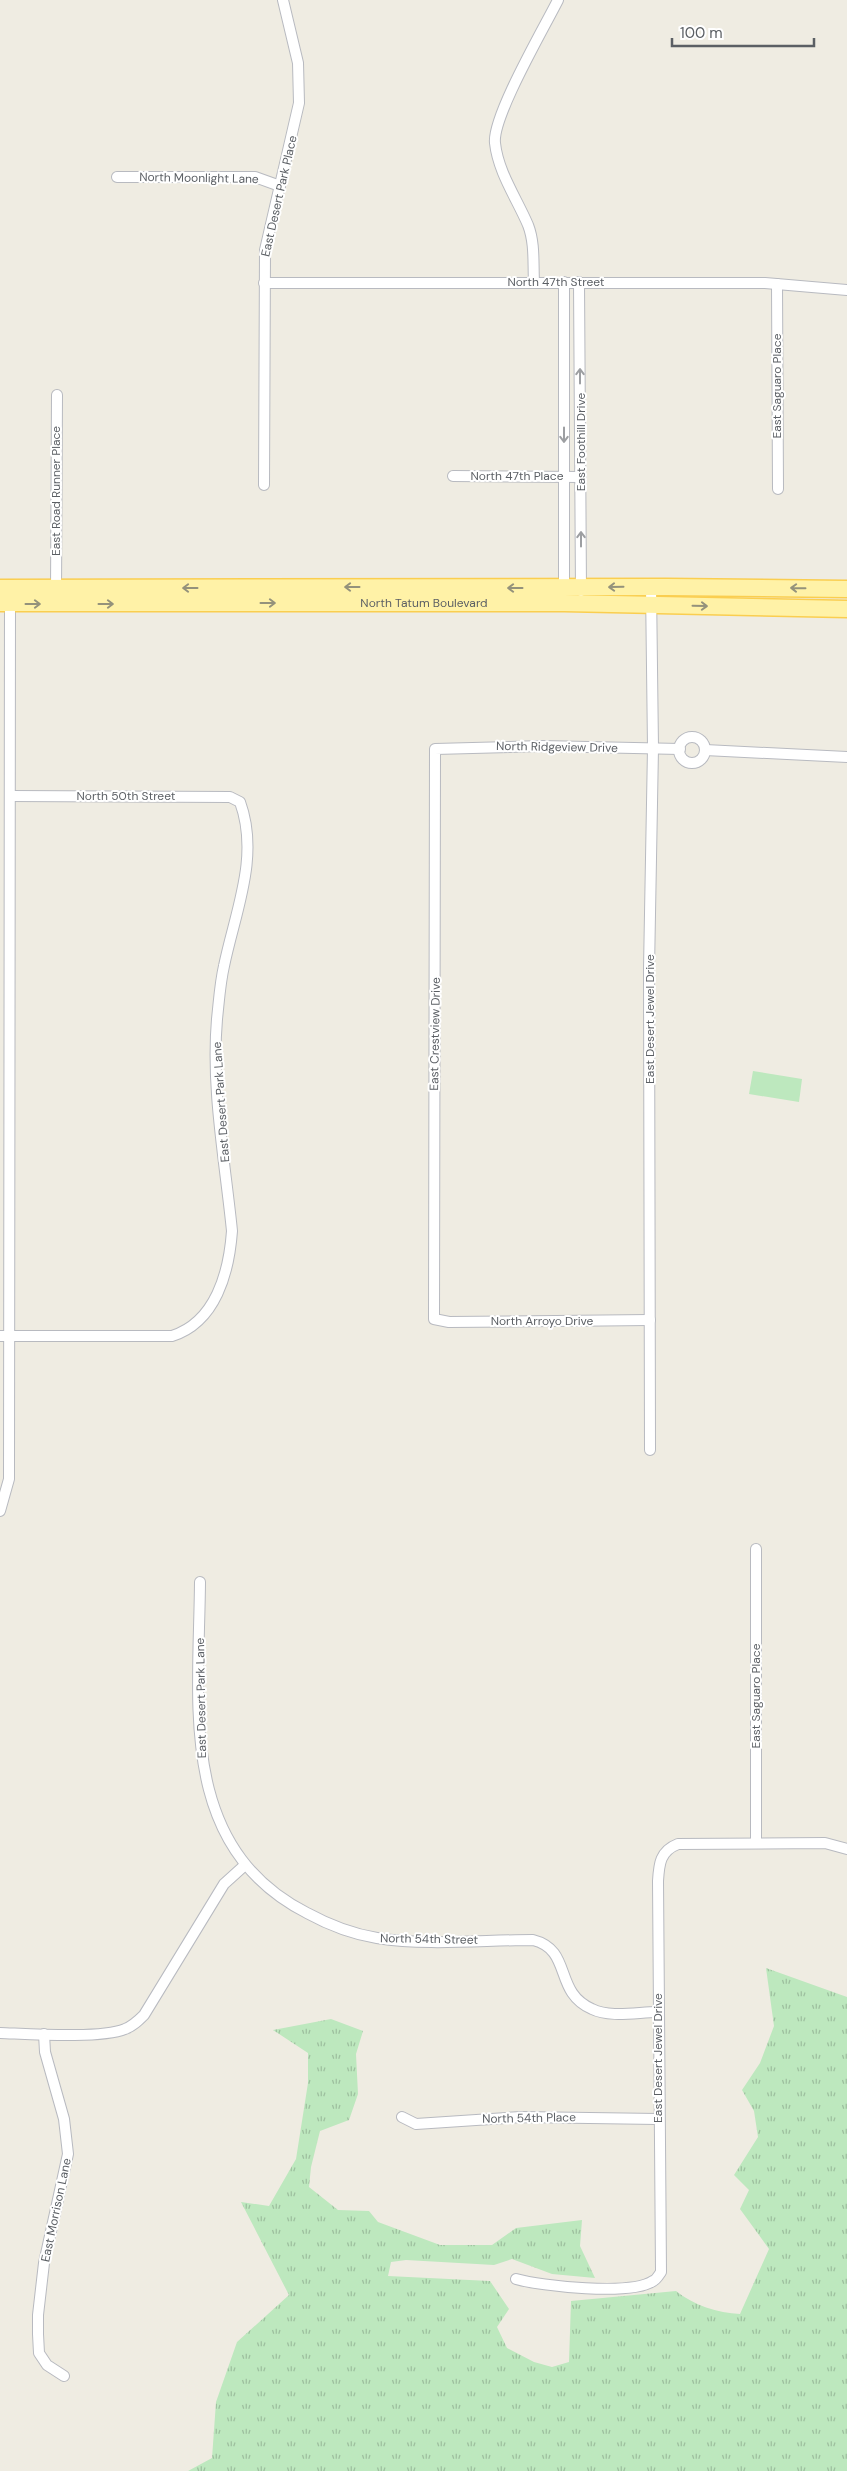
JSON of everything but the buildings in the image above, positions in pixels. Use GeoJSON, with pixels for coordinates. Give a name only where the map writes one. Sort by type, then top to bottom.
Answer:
{"type":"FeatureCollection","features":[{"type":"Feature","properties":{"kind":"main road","name":"North Tatum Boulevard"},"geometry":{"type":"LineString","coordinates":[[5,596],[582,595],[651,587],[847,589]]}},
{"type":"Feature","properties":{"kind":"main road","name":"North Tatum Boulevard"},"geometry":{"type":"LineString","coordinates":[[582,595],[651,605],[847,609]]}},
{"type":"Feature","properties":{"kind":"street","name":"East Desert Park Place"},"geometry":{"type":"LineString","coordinates":[[264,485],[264,283],[266,250],[296,123],[300,83],[298,63],[283,0]]}},
{"type":"Feature","properties":{"kind":"street"},"geometry":{"type":"LineString","coordinates":[[534,282],[531,238],[499,161],[494,142],[496,128],[506,103],[558,0]]}},
{"type":"Feature","properties":{"kind":"street","name":"North Moonlight Lane"},"geometry":{"type":"LineString","coordinates":[[117,177],[255,177],[280,186]]}},
{"type":"Feature","properties":{"kind":"street","name":"East Foothill Drive"},"geometry":{"type":"LineString","coordinates":[[564,282],[564,595]]}},
{"type":"Feature","properties":{"kind":"street","name":"North 47th Street"},"geometry":{"type":"LineString","coordinates":[[264,283],[580,282],[777,284],[847,290]]}},
{"type":"Feature","properties":{"kind":"street","name":"East Foothill Drive"},"geometry":{"type":"LineString","coordinates":[[580,282],[582,595]]}},
{"type":"Feature","properties":{"kind":"street","name":"East Saguaro Place"},"geometry":{"type":"LineString","coordinates":[[777,284],[778,489]]}},
{"type":"Feature","properties":{"kind":"street","name":"East Road Runner Place"},"geometry":{"type":"LineString","coordinates":[[56,596],[57,395]]}},
{"type":"Feature","properties":{"kind":"street","name":"North 47th Place"},"geometry":{"type":"LineString","coordinates":[[453,476],[581,476]]}},
{"type":"Feature","properties":{"kind":"street","name":"East Desert Jewel Drive"},"geometry":{"type":"LineString","coordinates":[[650,1450],[649,969],[653,748],[651,587]]}},
{"type":"Feature","properties":{"kind":"street"},"geometry":{"type":"LineString","coordinates":[[0,1512],[9,1479],[5,1336],[10,796],[5,596]]}},
{"type":"Feature","properties":{"kind":"street","name":"North Ridgeview Drive"},"geometry":{"type":"LineString","coordinates":[[435,749],[524,746],[680,749],[683,741],[690,737],[702,741],[705,750]]}},
{"type":"Feature","properties":{"kind":"street","name":"East Crestview Drive"},"geometry":{"type":"LineString","coordinates":[[434,1319],[435,749]]}},
{"type":"Feature","properties":{"kind":"street"},"geometry":{"type":"LineString","coordinates":[[680,749],[682,757],[692,762],[700,760],[705,750],[847,757]]}},
{"type":"Feature","properties":{"kind":"street","name":"North 50th Street"},"geometry":{"type":"LineString","coordinates":[[10,796],[230,797],[240,802]]}},
{"type":"Feature","properties":{"kind":"street","name":"East Desert Park Lane"},"geometry":{"type":"LineString","coordinates":[[5,1336],[167,1336],[183,1332],[196,1324],[208,1312],[225,1272],[231,1241],[217,1082],[216,1038],[224,966],[244,891],[247,839],[245,815],[240,802]]}},
{"type":"Feature","properties":{"kind":"street","name":"North Arroyo Drive"},"geometry":{"type":"LineString","coordinates":[[434,1319],[449,1322],[650,1320]]}},
{"type":"Feature","properties":{"kind":"street","name":"East Saguaro Place"},"geometry":{"type":"LineString","coordinates":[[756,1549],[756,1842]]}},
{"type":"Feature","properties":{"kind":"street","name":"East Desert Park Lane"},"geometry":{"type":"LineString","coordinates":[[200,1582],[200,1723],[205,1779],[214,1810],[245,1865]]}},
{"type":"Feature","properties":{"kind":"street"},"geometry":{"type":"LineString","coordinates":[[756,1842],[825,1844],[847,1849]]}},
{"type":"Feature","properties":{"kind":"street","name":"East Desert Jewel Drive"},"geometry":{"type":"LineString","coordinates":[[516,2279],[541,2284],[614,2288],[633,2287],[653,2281],[661,2272],[657,2012],[659,1861],[669,1848],[678,1844],[756,1842]]}},
{"type":"Feature","properties":{"kind":"street"},"geometry":{"type":"LineString","coordinates":[[0,2033],[101,2034],[124,2030],[135,2024],[144,2015],[224,1884],[245,1865]]}},
{"type":"Feature","properties":{"kind":"street","name":"North 54th Street"},"geometry":{"type":"LineString","coordinates":[[245,1865],[272,1891],[294,1907],[352,1933],[397,1940],[533,1940],[544,1942],[554,1952],[575,2000],[593,2010],[611,2013],[657,2012]]}},
{"type":"Feature","properties":{"kind":"street","name":"East Morrison Lane"},"geometry":{"type":"LineString","coordinates":[[44,2034],[45,2052],[64,2119],[68,2154],[44,2263],[38,2315],[39,2353],[47,2365],[64,2376]]}},
{"type":"Feature","properties":{"kind":"street","name":"North 54th Place"},"geometry":{"type":"LineString","coordinates":[[402,2117],[416,2124],[521,2116],[658,2119]]}},
{"type":"Feature","properties":{"kind":"green space"},"geometry":{"type":"Polygon","coordinates":[[[753,1071],[802,1079],[799,1102],[749,1094],[753,1071]]]}},
{"type":"Feature","properties":{"kind":"green space"},"geometry":{"type":"Polygon","coordinates":[[[766,1968],[847,1997],[847,2471],[188,2471],[212,2458],[216,2402],[237,2342],[289,2295],[241,2202],[269,2206],[296,2159],[308,2083],[308,2053],[273,2030],[331,2019],[363,2031],[356,2054],[358,2094],[349,2120],[320,2131],[311,2167],[309,2187],[338,2210],[369,2211],[378,2222],[440,2245],[492,2245],[516,2228],[582,2220],[580,2246],[595,2278],[552,2274],[512,2259],[494,2265],[406,2260],[391,2262],[388,2276],[490,2281],[509,2309],[497,2327],[507,2348],[534,2362],[552,2367],[569,2362],[571,2301],[676,2291],[706,2307],[740,2314],[769,2249],[740,2209],[749,2190],[734,2175],[758,2137],[754,2111],[742,2090],[760,2063],[774,2026],[766,1968]]]}}]}
